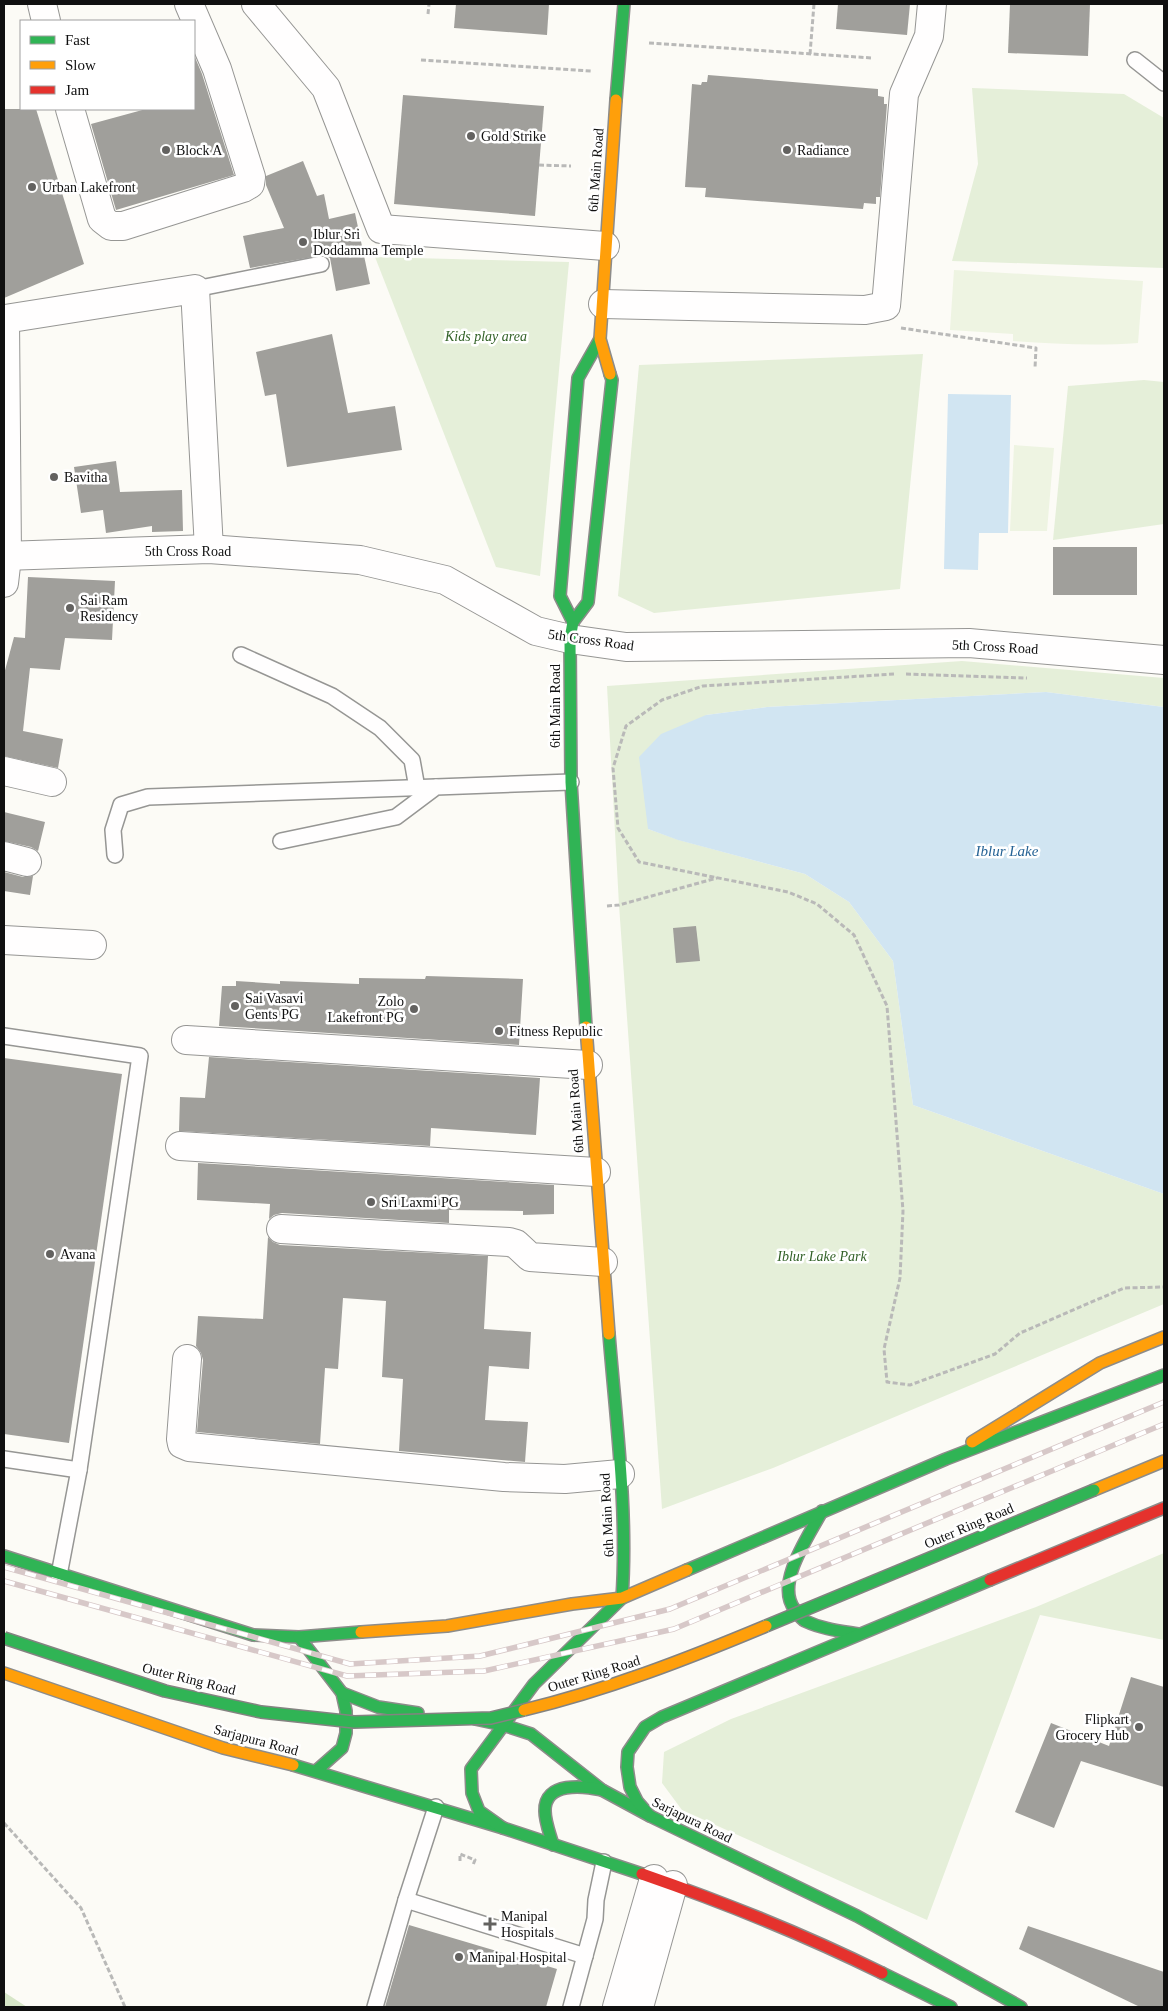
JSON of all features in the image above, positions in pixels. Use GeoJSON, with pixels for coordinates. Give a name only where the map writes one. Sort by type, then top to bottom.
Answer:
{"type":"FeatureCollection","features":[{"type":"Feature","properties":{"kind":"main road","name":"6th Main Road"},"geometry":{"type":"LineString","coordinates":[[572,631],[588,602],[612,380],[600,339],[605,246],[624,4]]}},
{"type":"Feature","properties":{"kind":"main road","name":"6th Main Road"},"geometry":{"type":"LineString","coordinates":[[600,339],[578,378],[560,596],[572,631],[571,782],[588,1065],[620,1474],[625,1554],[622,1598]]}},
{"type":"Feature","properties":{"kind":"main road"},"geometry":{"type":"LineString","coordinates":[[946,1459],[1100,1363],[1164,1337]]}},
{"type":"Feature","properties":{"kind":"main road"},"geometry":{"type":"LineString","coordinates":[[4,1556],[253,1635],[299,1637],[392,1628],[447,1626],[563,1605],[622,1598],[946,1459],[1164,1375]]}},
{"type":"Feature","properties":{"kind":"main road","name":"Outer Ring Road"},"geometry":{"type":"LineString","coordinates":[[4,1638],[165,1691],[261,1712],[354,1722],[491,1718],[574,1698],[680,1662],[1164,1461]]}},
{"type":"Feature","properties":{"kind":"main road"},"geometry":{"type":"LineString","coordinates":[[650,1816],[637,1801],[630,1787],[627,1768],[628,1752],[645,1727],[662,1717],[858,1634],[1164,1508]]}},
{"type":"Feature","properties":{"kind":"main road"},"geometry":{"type":"LineString","coordinates":[[822,1511],[792,1566],[788,1586],[790,1604],[803,1620],[824,1628],[858,1634]]}},
{"type":"Feature","properties":{"kind":"main road"},"geometry":{"type":"LineString","coordinates":[[622,1598],[534,1684],[471,1769],[472,1793],[479,1811],[503,1828],[663,1882],[833,1949],[952,2007]]}},
{"type":"Feature","properties":{"kind":"main road"},"geometry":{"type":"LineString","coordinates":[[299,1637],[342,1693],[346,1711],[346,1733],[342,1748],[316,1771]]}},
{"type":"Feature","properties":{"kind":"main road","name":"Sarjapura Road"},"geometry":{"type":"LineString","coordinates":[[4,1673],[223,1748],[316,1771],[503,1828]]}},
{"type":"Feature","properties":{"kind":"main road","name":"Sarjapura Road"},"geometry":{"type":"LineString","coordinates":[[342,1693],[378,1707],[419,1713],[453,1715],[503,1725],[531,1734],[602,1790],[650,1816],[857,1916],[1021,2007]]}},
{"type":"Feature","properties":{"kind":"main road"},"geometry":{"type":"LineString","coordinates":[[553,1845],[546,1807],[550,1796],[557,1790],[584,1785],[602,1790]]}},
{"type":"Feature","properties":{"kind":"street"},"geometry":{"type":"LineString","coordinates":[[42,4],[46,20]]}},
{"type":"Feature","properties":{"kind":"street"},"geometry":{"type":"LineString","coordinates":[[189,4],[193,20]]}},
{"type":"Feature","properties":{"kind":"street"},"geometry":{"type":"LineString","coordinates":[[256,4],[326,88],[381,230],[605,246]]}},
{"type":"Feature","properties":{"kind":"street"},"geometry":{"type":"LineString","coordinates":[[603,304],[865,310],[886,306],[904,94],[930,36],[932,4]]}},
{"type":"Feature","properties":{"kind":"street"},"geometry":{"type":"LineString","coordinates":[[73,110],[102,219],[111,226],[123,226],[243,188],[250,184],[252,177],[205,73],[195,30]]}},
{"type":"Feature","properties":{"kind":"street"},"geometry":{"type":"LineString","coordinates":[[5,566],[4,319],[195,289],[209,549]]}},
{"type":"Feature","properties":{"kind":"street","name":"5th Cross Road"},"geometry":{"type":"LineString","coordinates":[[5,566],[209,549],[360,560],[445,580],[536,631],[572,631],[626,647],[969,643],[1164,660]]}},
{"type":"Feature","properties":{"kind":"street"},"geometry":{"type":"LineString","coordinates":[[4,771],[52,782]]}},
{"type":"Feature","properties":{"kind":"street"},"geometry":{"type":"LineString","coordinates":[[4,940],[92,945]]}},
{"type":"Feature","properties":{"kind":"street"},"geometry":{"type":"LineString","coordinates":[[186,1040],[588,1065]]}},
{"type":"Feature","properties":{"kind":"street"},"geometry":{"type":"LineString","coordinates":[[180,1146],[596,1172]]}},
{"type":"Feature","properties":{"kind":"street"},"geometry":{"type":"LineString","coordinates":[[281,1230],[509,1242],[516,1244],[530,1257],[603,1262]]}},
{"type":"Feature","properties":{"kind":"street"},"geometry":{"type":"LineString","coordinates":[[187,1358],[181,1439],[182,1444],[189,1447],[504,1477],[565,1479],[620,1474]]}},
{"type":"Feature","properties":{"kind":"street"},"geometry":{"type":"LineString","coordinates":[[617,2007],[663,1882]]}},
{"type":"Feature","properties":{"kind":"street"},"geometry":{"type":"LineString","coordinates":[[639,2007],[663,1882]]}},
{"type":"Feature","properties":{"kind":"lane"},"geometry":{"type":"LineString","coordinates":[[1135,60],[1164,83]]}},
{"type":"Feature","properties":{"kind":"lane"},"geometry":{"type":"LineString","coordinates":[[195,289],[321,264]]}},
{"type":"Feature","properties":{"kind":"lane"},"geometry":{"type":"LineString","coordinates":[[241,655],[332,696],[380,728],[412,760],[417,788]]}},
{"type":"Feature","properties":{"kind":"lane"},"geometry":{"type":"LineString","coordinates":[[115,855],[113,830],[121,805],[148,797],[571,782]]}},
{"type":"Feature","properties":{"kind":"lane"},"geometry":{"type":"LineString","coordinates":[[281,841],[396,817],[436,787]]}},
{"type":"Feature","properties":{"kind":"lane"},"geometry":{"type":"LineString","coordinates":[[4,1036],[140,1056],[79,1470],[59,1575]]}},
{"type":"Feature","properties":{"kind":"lane"},"geometry":{"type":"LineString","coordinates":[[4,1459],[79,1470]]}},
{"type":"Feature","properties":{"kind":"lane"},"geometry":{"type":"LineString","coordinates":[[375,2007],[406,1900],[436,1808]]}},
{"type":"Feature","properties":{"kind":"lane"},"geometry":{"type":"LineString","coordinates":[[571,2007],[595,1919],[596,1900],[604,1862]]}},
{"type":"Feature","properties":{"kind":"lane"},"geometry":{"type":"LineString","coordinates":[[406,1900],[585,1956]]}},
{"type":"Feature","properties":{"kind":"path"},"geometry":{"type":"LineString","coordinates":[[428,14],[429,4]]}},
{"type":"Feature","properties":{"kind":"path"},"geometry":{"type":"LineString","coordinates":[[810,54],[814,4]]}},
{"type":"Feature","properties":{"kind":"path"},"geometry":{"type":"LineString","coordinates":[[621,41],[872,58]]}},
{"type":"Feature","properties":{"kind":"path"},"geometry":{"type":"LineString","coordinates":[[421,60],[591,71]]}},
{"type":"Feature","properties":{"kind":"path"},"geometry":{"type":"LineString","coordinates":[[539,165],[571,166]]}},
{"type":"Feature","properties":{"kind":"path"},"geometry":{"type":"LineString","coordinates":[[886,306],[883,325],[1036,348],[1035,368]]}},
{"type":"Feature","properties":{"kind":"path"},"geometry":{"type":"LineString","coordinates":[[1037,679],[899,674],[703,686],[662,700],[626,726],[613,768],[618,828],[639,862],[788,892],[817,904],[854,935],[887,1006],[903,1211],[900,1278],[884,1349],[887,1382],[910,1384],[994,1354],[1020,1333],[1124,1288],[1164,1287]]}},
{"type":"Feature","properties":{"kind":"path"},"geometry":{"type":"LineString","coordinates":[[604,906],[619,905],[717,878]]}},
{"type":"Feature","properties":{"kind":"path"},"geometry":{"type":"LineString","coordinates":[[4,1823],[81,1908],[125,2007]]}},
{"type":"Feature","properties":{"kind":"path"},"geometry":{"type":"LineString","coordinates":[[460,1861],[460,1854],[475,1860],[473,1865]]}},
{"type":"Feature","properties":{"kind":"green space"},"geometry":{"type":"Polygon","coordinates":[[[972,88],[1124,94],[1164,118],[1164,268],[952,261],[978,164],[972,88]]]}},
{"type":"Feature","properties":{"kind":"green space","name":"Kids play area"},"geometry":{"type":"Polygon","coordinates":[[[375,257],[569,262],[540,576],[496,567],[375,257]]]}},
{"type":"Feature","properties":{"kind":"green space"},"geometry":{"type":"Polygon","coordinates":[[[954,270],[1143,281],[1138,343],[1059,344],[1013,341],[1013,334],[950,330],[954,270]]]}},
{"type":"Feature","properties":{"kind":"green space"},"geometry":{"type":"Polygon","coordinates":[[[923,354],[900,589],[654,613],[618,596],[639,365],[923,354]]]}},
{"type":"Feature","properties":{"kind":"green space"},"geometry":{"type":"Polygon","coordinates":[[[1144,380],[1164,382],[1164,524],[1053,540],[1068,386],[1144,380]]]}},
{"type":"Feature","properties":{"kind":"green space"},"geometry":{"type":"Polygon","coordinates":[[[1014,445],[1054,448],[1047,531],[1010,531],[1014,445]]]}},
{"type":"Feature","properties":{"kind":"green space","name":"Iblur Lake Park"},"geometry":{"type":"Polygon","coordinates":[[[962,661],[1164,678],[1164,707],[1046,692],[767,707],[706,715],[648,829],[679,840],[805,874],[849,902],[893,961],[913,1105],[1164,1194],[1164,1304],[773,1468],[662,1509],[619,905],[607,686],[962,661]]]}},
{"type":"Feature","properties":{"kind":"green space"},"geometry":{"type":"Polygon","coordinates":[[[1164,1553],[1164,1640],[1040,1615],[927,1920],[682,1810],[662,1783],[664,1752],[731,1719],[1036,1607],[1164,1553]]]}},
{"type":"Feature","properties":{"kind":"green space"},"geometry":{"type":"Polygon","coordinates":[[[4,1992],[27,2007],[4,2007],[4,1992]]]}},
{"type":"Feature","properties":{"kind":"water"},"geometry":{"type":"Polygon","coordinates":[[[948,394],[1011,395],[1008,533],[979,533],[978,570],[944,569],[948,394]]]}},
{"type":"Feature","properties":{"kind":"water","name":"Iblur Lake"},"geometry":{"type":"Polygon","coordinates":[[[1046,692],[1164,707],[1164,1194],[913,1105],[893,961],[849,902],[805,874],[678,840],[648,829],[639,757],[661,734],[706,715],[767,707],[1046,692]]]}},
{"type":"Feature","properties":{"kind":"building"},"geometry":{"type":"Polygon","coordinates":[[[456,4],[549,4],[547,35],[454,28],[456,4]]]}},
{"type":"Feature","properties":{"kind":"building"},"geometry":{"type":"Polygon","coordinates":[[[838,4],[910,4],[907,35],[836,29],[838,4]]]}},
{"type":"Feature","properties":{"kind":"building"},"geometry":{"type":"Polygon","coordinates":[[[1010,4],[1090,4],[1088,56],[1008,53],[1010,4]]]}},
{"type":"Feature","properties":{"kind":"building","name":"Block A"},"geometry":{"type":"Polygon","coordinates":[[[195,57],[234,175],[116,210],[91,124],[142,110],[195,110],[195,57]]]}},
{"type":"Feature","properties":{"kind":"building","name":"Radiance"},"geometry":{"type":"Polygon","coordinates":[[[708,75],[878,89],[878,96],[884,97],[884,104],[887,104],[880,197],[876,197],[876,204],[864,203],[863,209],[705,197],[706,188],[685,187],[692,84],[701,85],[702,82],[707,82],[708,75]]]}},
{"type":"Feature","properties":{"kind":"building","name":"Gold Strike"},"geometry":{"type":"Polygon","coordinates":[[[403,95],[544,106],[535,216],[394,204],[403,95]]]}},
{"type":"Feature","properties":{"kind":"building","name":"Urban Lakefront"},"geometry":{"type":"Polygon","coordinates":[[[4,109],[36,110],[84,264],[4,298],[4,109]]]}},
{"type":"Feature","properties":{"kind":"building","name":"Iblur Sri Doddamma Temple"},"geometry":{"type":"Polygon","coordinates":[[[303,161],[317,196],[324,194],[329,219],[355,213],[370,284],[336,291],[330,258],[324,255],[250,268],[243,236],[284,228],[266,185],[266,176],[303,161]]]}},
{"type":"Feature","properties":{"kind":"building"},"geometry":{"type":"Polygon","coordinates":[[[332,334],[348,413],[395,406],[402,450],[287,467],[276,394],[265,396],[256,352],[332,334]]]}},
{"type":"Feature","properties":{"kind":"building"},"geometry":{"type":"Polygon","coordinates":[[[116,461],[120,492],[182,490],[183,531],[152,532],[152,526],[106,533],[103,510],[81,513],[74,467],[116,461]]]}},
{"type":"Feature","properties":{"kind":"building"},"geometry":{"type":"Polygon","coordinates":[[[1053,547],[1137,547],[1137,595],[1053,595],[1053,547]]]}},
{"type":"Feature","properties":{"kind":"building"},"geometry":{"type":"Polygon","coordinates":[[[28,577],[115,581],[112,640],[65,638],[60,670],[30,668],[23,731],[63,739],[58,768],[4,756],[4,674],[14,637],[25,638],[28,577]]]}},
{"type":"Feature","properties":{"kind":"building"},"geometry":{"type":"Polygon","coordinates":[[[4,812],[45,822],[38,851],[31,847],[4,841],[4,812]]]}},
{"type":"Feature","properties":{"kind":"building"},"geometry":{"type":"Polygon","coordinates":[[[4,872],[23,877],[33,876],[30,895],[4,891],[4,872]]]}},
{"type":"Feature","properties":{"kind":"building"},"geometry":{"type":"Polygon","coordinates":[[[696,926],[700,961],[676,963],[673,928],[696,926]]]}},
{"type":"Feature","properties":{"kind":"building"},"geometry":{"type":"Polygon","coordinates":[[[426,976],[523,979],[519,1045],[219,1026],[222,986],[236,986],[236,981],[280,984],[280,981],[359,984],[359,978],[425,979],[426,976]]]}},
{"type":"Feature","properties":{"kind":"building"},"geometry":{"type":"Polygon","coordinates":[[[209,1057],[540,1078],[536,1135],[431,1128],[430,1146],[179,1131],[180,1097],[205,1098],[209,1057]]]}},
{"type":"Feature","properties":{"kind":"building","name":"Avana"},"geometry":{"type":"Polygon","coordinates":[[[4,1058],[122,1074],[69,1443],[4,1434],[4,1058]]]}},
{"type":"Feature","properties":{"kind":"building"},"geometry":{"type":"Polygon","coordinates":[[[198,1163],[554,1185],[554,1214],[523,1215],[523,1211],[449,1210],[449,1223],[282,1213],[274,1215],[269,1219],[270,1204],[197,1200],[198,1163]]]}},
{"type":"Feature","properties":{"kind":"building"},"geometry":{"type":"Polygon","coordinates":[[[268,1237],[280,1245],[488,1256],[484,1329],[531,1332],[529,1369],[489,1366],[485,1420],[528,1422],[525,1462],[399,1451],[403,1379],[382,1377],[386,1301],[343,1298],[338,1369],[325,1368],[320,1444],[197,1432],[203,1360],[196,1346],[198,1316],[263,1319],[268,1237]]]}},
{"type":"Feature","properties":{"kind":"building"},"geometry":{"type":"Polygon","coordinates":[[[1131,1677],[1164,1687],[1164,1787],[1081,1761],[1054,1828],[1015,1812],[1051,1723],[1109,1746],[1131,1677]]]}},
{"type":"Feature","properties":{"kind":"building","name":"Manipal Hospital"},"geometry":{"type":"Polygon","coordinates":[[[409,1925],[557,1969],[546,2007],[385,2007],[409,1925]]]}},
{"type":"Feature","properties":{"kind":"building"},"geometry":{"type":"Polygon","coordinates":[[[1028,1926],[1164,1972],[1164,2007],[1140,2007],[1019,1949],[1028,1926]]]}},
{"type":"Feature","properties":{"kind":"railway"},"geometry":{"type":"LineString","coordinates":[[4,1567],[350,1664],[480,1656],[670,1609],[1164,1402]]}},
{"type":"Feature","properties":{"kind":"railway"},"geometry":{"type":"LineString","coordinates":[[4,1581],[347,1676],[484,1671],[674,1629],[1164,1424]]}},
{"type":"Feature","properties":{"kind":"traffic: fast"},"geometry":{"type":"LineString","coordinates":[[616,100],[624,4]]}},
{"type":"Feature","properties":{"kind":"traffic: fast"},"geometry":{"type":"LineString","coordinates":[[573,622],[560,596],[578,378],[600,339]]}},
{"type":"Feature","properties":{"kind":"traffic: fast"},"geometry":{"type":"LineString","coordinates":[[586,1027],[571,782],[570,639],[573,622],[588,602],[612,380],[610,374]]}},
{"type":"Feature","properties":{"kind":"traffic: fast"},"geometry":{"type":"LineString","coordinates":[[503,1828],[479,1811],[472,1793],[471,1769],[534,1684],[622,1598],[622,1499],[609,1334]]}},
{"type":"Feature","properties":{"kind":"traffic: fast"},"geometry":{"type":"LineString","coordinates":[[687,1570],[946,1459],[1164,1375]]}},
{"type":"Feature","properties":{"kind":"traffic: fast"},"geometry":{"type":"LineString","coordinates":[[766,1626],[1094,1490]]}},
{"type":"Feature","properties":{"kind":"traffic: fast"},"geometry":{"type":"LineString","coordinates":[[822,1511],[796,1560],[791,1574],[790,1599],[795,1610],[805,1621],[824,1628],[858,1634]]}},
{"type":"Feature","properties":{"kind":"traffic: fast"},"geometry":{"type":"LineString","coordinates":[[4,1556],[253,1635],[299,1637],[361,1632]]}},
{"type":"Feature","properties":{"kind":"traffic: fast"},"geometry":{"type":"LineString","coordinates":[[650,1816],[637,1801],[630,1787],[627,1767],[628,1752],[645,1727],[662,1717],[990,1580]]}},
{"type":"Feature","properties":{"kind":"traffic: fast"},"geometry":{"type":"LineString","coordinates":[[299,1637],[342,1693],[346,1711],[346,1733],[342,1748],[316,1771]]}},
{"type":"Feature","properties":{"kind":"traffic: fast"},"geometry":{"type":"LineString","coordinates":[[4,1638],[165,1691],[261,1712],[354,1722],[491,1718],[524,1710]]}},
{"type":"Feature","properties":{"kind":"traffic: fast"},"geometry":{"type":"LineString","coordinates":[[342,1693],[378,1707],[418,1713]]}},
{"type":"Feature","properties":{"kind":"traffic: fast"},"geometry":{"type":"LineString","coordinates":[[475,1719],[531,1734],[602,1790],[650,1816],[857,1916],[1021,2007]]}},
{"type":"Feature","properties":{"kind":"traffic: fast"},"geometry":{"type":"LineString","coordinates":[[293,1765],[503,1828],[642,1874]]}},
{"type":"Feature","properties":{"kind":"traffic: fast"},"geometry":{"type":"LineString","coordinates":[[553,1845],[545,1811],[546,1801],[551,1794],[558,1790],[576,1787],[602,1790]]}},
{"type":"Feature","properties":{"kind":"traffic: fast"},"geometry":{"type":"LineString","coordinates":[[882,1973],[951,2007]]}},
{"type":"Feature","properties":{"kind":"traffic: slow"},"geometry":{"type":"LineString","coordinates":[[610,374],[600,339],[616,100]]}},
{"type":"Feature","properties":{"kind":"traffic: slow"},"geometry":{"type":"LineString","coordinates":[[586,1027],[609,1334]]}},
{"type":"Feature","properties":{"kind":"traffic: slow"},"geometry":{"type":"LineString","coordinates":[[972,1442],[1100,1363],[1164,1337]]}},
{"type":"Feature","properties":{"kind":"traffic: slow"},"geometry":{"type":"LineString","coordinates":[[1094,1490],[1164,1461]]}},
{"type":"Feature","properties":{"kind":"traffic: slow"},"geometry":{"type":"LineString","coordinates":[[361,1632],[447,1626],[572,1604],[622,1598],[687,1570]]}},
{"type":"Feature","properties":{"kind":"traffic: slow"},"geometry":{"type":"LineString","coordinates":[[524,1710],[586,1693],[646,1673],[766,1626]]}},
{"type":"Feature","properties":{"kind":"traffic: slow"},"geometry":{"type":"LineString","coordinates":[[4,1673],[223,1748],[293,1765]]}},
{"type":"Feature","properties":{"kind":"traffic: jam"},"geometry":{"type":"LineString","coordinates":[[990,1580],[1164,1508]]}},
{"type":"Feature","properties":{"kind":"traffic: jam"},"geometry":{"type":"LineString","coordinates":[[642,1874],[764,1920],[882,1973]]}},
{"type":"Feature","properties":{"kind":"place","name":"Gold Strike"},"geometry":{"type":"Point","coordinates":[471,136]}},
{"type":"Feature","properties":{"kind":"place","name":"Block A"},"geometry":{"type":"Point","coordinates":[166,150]}},
{"type":"Feature","properties":{"kind":"place","name":"Radiance"},"geometry":{"type":"Point","coordinates":[787,150]}},
{"type":"Feature","properties":{"kind":"place","name":"Urban Lakefront"},"geometry":{"type":"Point","coordinates":[32,187]}},
{"type":"Feature","properties":{"kind":"place","name":"Iblur Sri Doddamma Temple"},"geometry":{"type":"Point","coordinates":[303,242]}},
{"type":"Feature","properties":{"kind":"place","name":"Bavitha"},"geometry":{"type":"Point","coordinates":[54,477]}},
{"type":"Feature","properties":{"kind":"place","name":"Sai Ram Residency"},"geometry":{"type":"Point","coordinates":[70,608]}},
{"type":"Feature","properties":{"kind":"place","name":"Sai Vasavi Gents PG"},"geometry":{"type":"Point","coordinates":[235,1006]}},
{"type":"Feature","properties":{"kind":"place","name":"Zolo Lakefront PG"},"geometry":{"type":"Point","coordinates":[414,1009]}},
{"type":"Feature","properties":{"kind":"place","name":"Fitness Republic"},"geometry":{"type":"Point","coordinates":[499,1031]}},
{"type":"Feature","properties":{"kind":"place","name":"Sri Laxmi PG"},"geometry":{"type":"Point","coordinates":[371,1202]}},
{"type":"Feature","properties":{"kind":"place","name":"Avana"},"geometry":{"type":"Point","coordinates":[50,1254]}},
{"type":"Feature","properties":{"kind":"place","name":"Flipkart Grocery Hub"},"geometry":{"type":"Point","coordinates":[1139,1727]}},
{"type":"Feature","properties":{"kind":"place","name":"Manipal Hospitals"},"geometry":{"type":"Point","coordinates":[490,1924]}},
{"type":"Feature","properties":{"kind":"place","name":"Manipal Hospital"},"geometry":{"type":"Point","coordinates":[459,1957]}}]}
